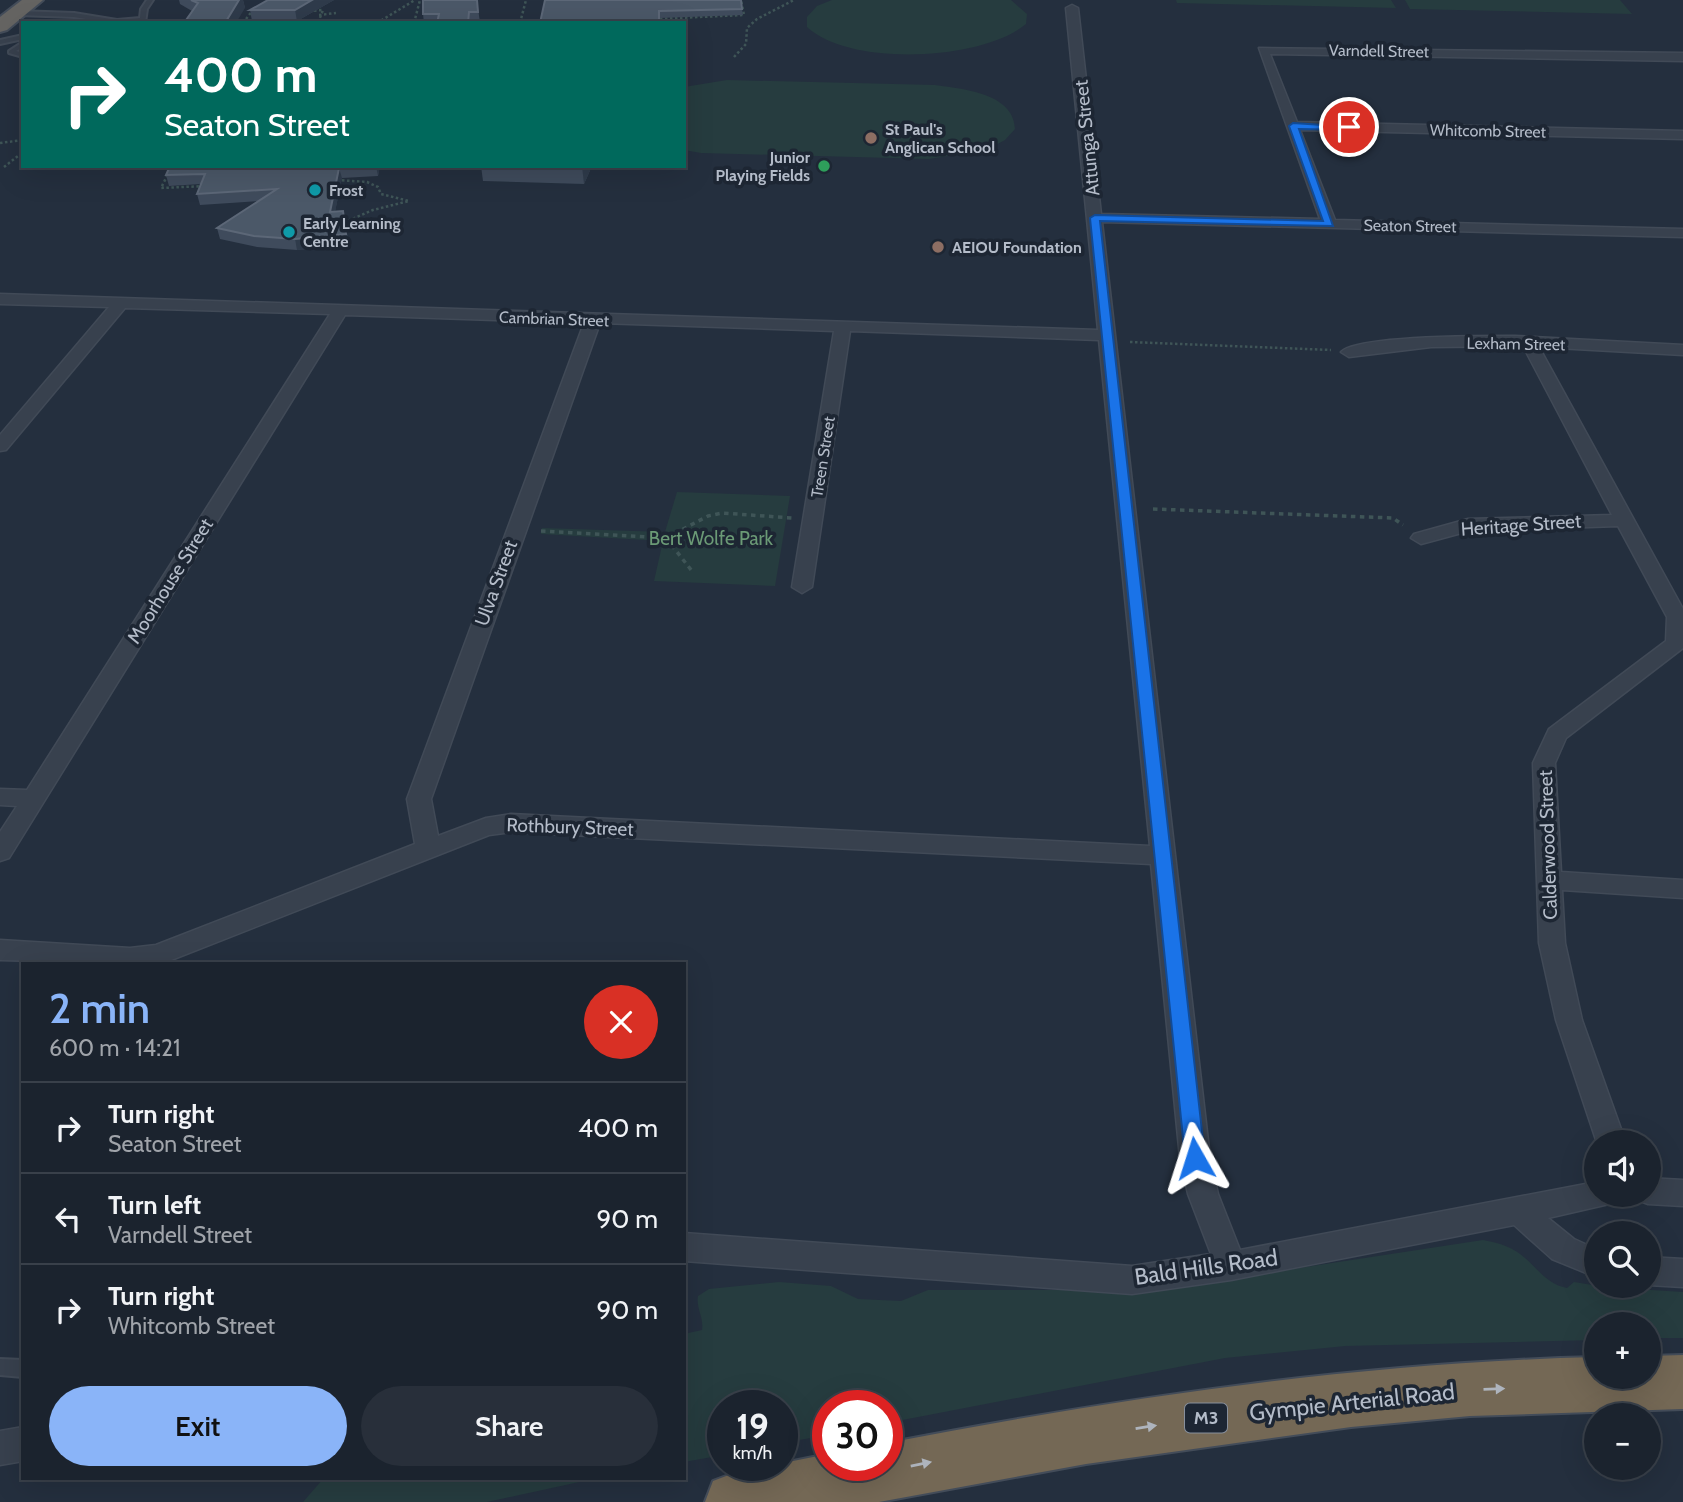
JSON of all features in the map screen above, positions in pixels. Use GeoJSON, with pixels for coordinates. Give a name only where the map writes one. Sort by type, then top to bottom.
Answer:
{"type":"FeatureCollection","features":[{"type":"Feature","properties":{"kind":"highway"},"geometry":{"type":"LineString","coordinates":[[10,18],[34,0]]}},
{"type":"Feature","properties":{"kind":"highway","name":"Gympie Arterial Road"},"geometry":{"type":"LineString","coordinates":[[734,1502],[972,1454],[1219,1416],[1441,1391],[1683,1382]]}},
{"type":"Feature","properties":{"kind":"street","name":"Attunga Street"},"geometry":{"type":"LineString","coordinates":[[1071,4],[1095,218],[1116,339],[1195,1158],[1203,1194],[1231,1266]]}},
{"type":"Feature","properties":{"kind":"street","name":"Varndell Street"},"geometry":{"type":"LineString","coordinates":[[1329,224],[1262,50],[1683,57]]}},
{"type":"Feature","properties":{"kind":"street","name":"Whitcomb Street"},"geometry":{"type":"LineString","coordinates":[[1293,126],[1683,135]]}},
{"type":"Feature","properties":{"kind":"street","name":"Seaton Street"},"geometry":{"type":"LineString","coordinates":[[1095,218],[1683,233]]}},
{"type":"Feature","properties":{"kind":"street","name":"Cambrian Street"},"geometry":{"type":"LineString","coordinates":[[0,299],[843,327],[1116,339]]}},
{"type":"Feature","properties":{"kind":"street"},"geometry":{"type":"LineString","coordinates":[[0,446],[121,303]]}},
{"type":"Feature","properties":{"kind":"street","name":"Moorhouse Street"},"geometry":{"type":"LineString","coordinates":[[0,852],[340,311]]}},
{"type":"Feature","properties":{"kind":"street","name":"Ulva Street"},"geometry":{"type":"LineString","coordinates":[[428,849],[419,799],[593,320]]}},
{"type":"Feature","properties":{"kind":"street","name":"Treen Street"},"geometry":{"type":"LineString","coordinates":[[802,587],[843,327]]}},
{"type":"Feature","properties":{"kind":"street","name":"Lexham Street"},"geometry":{"type":"LineString","coordinates":[[1349,352],[1395,343],[1529,343],[1683,350]]}},
{"type":"Feature","properties":{"kind":"street","name":"Calderwood Street"},"geometry":{"type":"LineString","coordinates":[[1529,343],[1677,617],[1676,643],[1557,734],[1544,763],[1552,943],[1569,1020],[1607,1130]]}},
{"type":"Feature","properties":{"kind":"street","name":"Heritage Street"},"geometry":{"type":"LineString","coordinates":[[1420,538],[1468,525],[1623,520]]}},
{"type":"Feature","properties":{"kind":"street"},"geometry":{"type":"LineString","coordinates":[[0,797],[33,799]]}},
{"type":"Feature","properties":{"kind":"street","name":"Rothbury Street"},"geometry":{"type":"LineString","coordinates":[[0,950],[130,958],[158,954],[486,827],[510,823],[1165,856]]}},
{"type":"Feature","properties":{"kind":"street"},"geometry":{"type":"LineString","coordinates":[[1549,880],[1683,889]]}},
{"type":"Feature","properties":{"kind":"street"},"geometry":{"type":"LineString","coordinates":[[1661,1192],[1683,1193]]}},
{"type":"Feature","properties":{"kind":"street","name":"Bald Hills Road"},"geometry":{"type":"LineString","coordinates":[[686,1247],[1132,1280],[1231,1266],[1584,1197]]}},
{"type":"Feature","properties":{"kind":"street"},"geometry":{"type":"LineString","coordinates":[[1518,1209],[1569,1254],[1584,1261]]}},
{"type":"Feature","properties":{"kind":"street"},"geometry":{"type":"LineString","coordinates":[[1661,1272],[1683,1273]]}},
{"type":"Feature","properties":{"kind":"street"},"geometry":{"type":"LineString","coordinates":[[0,1448],[21,1444]]}},
{"type":"Feature","properties":{"kind":"lane"},"geometry":{"type":"LineString","coordinates":[[142,21],[144,9],[150,0]]}},
{"type":"Feature","properties":{"kind":"lane"},"geometry":{"type":"LineString","coordinates":[[10,18],[87,20],[123,16],[144,9]]}},
{"type":"Feature","properties":{"kind":"lane"},"geometry":{"type":"LineString","coordinates":[[0,42],[21,37]]}},
{"type":"Feature","properties":{"kind":"lane"},"geometry":{"type":"LineString","coordinates":[[21,45],[11,52],[21,54]]}},
{"type":"Feature","properties":{"kind":"lane"},"geometry":{"type":"LineString","coordinates":[[0,1367],[21,1369]]}},
{"type":"Feature","properties":{"kind":"path"},"geometry":{"type":"LineString","coordinates":[[380,21],[415,0]]}},
{"type":"Feature","properties":{"kind":"path"},"geometry":{"type":"LineString","coordinates":[[415,21],[420,0]]}},
{"type":"Feature","properties":{"kind":"path"},"geometry":{"type":"LineString","coordinates":[[521,21],[526,0]]}},
{"type":"Feature","properties":{"kind":"path"},"geometry":{"type":"LineString","coordinates":[[654,19],[744,15],[741,0]]}},
{"type":"Feature","properties":{"kind":"path"},"geometry":{"type":"LineString","coordinates":[[734,57],[746,44],[747,28],[757,19],[794,0]]}},
{"type":"Feature","properties":{"kind":"path"},"geometry":{"type":"LineString","coordinates":[[244,21],[250,11],[257,10]]}},
{"type":"Feature","properties":{"kind":"path"},"geometry":{"type":"LineString","coordinates":[[301,11],[323,10],[318,21]]}},
{"type":"Feature","properties":{"kind":"path"},"geometry":{"type":"LineString","coordinates":[[319,15],[336,13]]}},
{"type":"Feature","properties":{"kind":"path"},"geometry":{"type":"LineString","coordinates":[[0,143],[21,140]]}},
{"type":"Feature","properties":{"kind":"path"},"geometry":{"type":"LineString","coordinates":[[4,167],[21,154]]}},
{"type":"Feature","properties":{"kind":"path"},"geometry":{"type":"LineString","coordinates":[[171,168],[160,188],[213,185]]}},
{"type":"Feature","properties":{"kind":"path"},"geometry":{"type":"LineString","coordinates":[[332,180],[367,182],[378,187],[381,194],[409,201],[373,210],[345,222]]}},
{"type":"Feature","properties":{"kind":"path"},"geometry":{"type":"LineString","coordinates":[[1116,339],[1349,352]]}},
{"type":"Feature","properties":{"kind":"path"},"geometry":{"type":"LineString","coordinates":[[1153,509],[1393,518],[1420,538]]}},
{"type":"Feature","properties":{"kind":"path"},"geometry":{"type":"LineString","coordinates":[[515,530],[666,538],[708,516],[722,513],[793,518]]}},
{"type":"Feature","properties":{"kind":"path"},"geometry":{"type":"LineString","coordinates":[[666,538],[692,570]]}},
{"type":"Feature","properties":{"kind":"green space"},"geometry":{"type":"Polygon","coordinates":[[[832,0],[1011,0],[1027,14],[1026,24],[1006,36],[979,46],[949,52],[884,53],[853,49],[827,40],[807,27],[807,17],[817,6],[832,0]]]}},
{"type":"Feature","properties":{"kind":"green space"},"geometry":{"type":"Polygon","coordinates":[[[1176,0],[1391,0],[1396,8],[1177,3],[1176,0]]]}},
{"type":"Feature","properties":{"kind":"green space"},"geometry":{"type":"Polygon","coordinates":[[[1405,0],[1620,0],[1632,14],[1410,9],[1405,0]]]}},
{"type":"Feature","properties":{"kind":"green space"},"geometry":{"type":"Polygon","coordinates":[[[727,80],[935,85],[959,88],[997,100],[1012,117],[1015,129],[1005,140],[986,150],[929,159],[701,153],[686,150],[686,87],[727,80]]]}},
{"type":"Feature","properties":{"kind":"green space","name":"Bert Wolfe Park"},"geometry":{"type":"Polygon","coordinates":[[[677,492],[790,496],[775,586],[654,581],[663,541],[541,534],[542,528],[665,532],[677,492]]]}},
{"type":"Feature","properties":{"kind":"green space"},"geometry":{"type":"Polygon","coordinates":[[[1483,1240],[1516,1251],[1549,1280],[1560,1286],[1567,1288],[1574,1282],[1584,1284],[1584,1298],[1661,1298],[1661,1291],[1683,1292],[1683,1338],[1661,1338],[1661,1312],[1584,1312],[1584,1340],[1345,1346],[1225,1358],[903,1420],[903,1390],[812,1390],[812,1438],[798,1440],[798,1390],[707,1390],[707,1458],[686,1462],[686,1334],[702,1330],[698,1296],[709,1289],[779,1282],[831,1286],[858,1299],[901,1301],[928,1290],[1086,1290],[1188,1285],[1483,1240]]]}},
{"type":"Feature","properties":{"kind":"green space"},"geometry":{"type":"Polygon","coordinates":[[[322,1480],[588,1480],[487,1502],[303,1502],[322,1480]]]}},
{"type":"Feature","properties":{"kind":"building"},"geometry":{"type":"Polygon","coordinates":[[[191,0],[239,0],[226,21],[185,21],[198,3],[191,0]]]}},
{"type":"Feature","properties":{"kind":"building"},"geometry":{"type":"Polygon","coordinates":[[[268,0],[312,0],[295,10],[250,10],[268,0]]]}},
{"type":"Feature","properties":{"kind":"building"},"geometry":{"type":"Polygon","coordinates":[[[423,0],[477,0],[478,12],[469,12],[468,21],[437,21],[439,14],[423,14],[423,0]]]}},
{"type":"Feature","properties":{"kind":"building"},"geometry":{"type":"Polygon","coordinates":[[[545,0],[741,0],[742,9],[659,11],[659,21],[540,21],[545,0]]]}},
{"type":"Feature","properties":{"kind":"building"},"geometry":{"type":"Polygon","coordinates":[[[169,168],[339,168],[330,212],[343,211],[346,234],[295,239],[254,236],[217,228],[277,189],[197,194],[205,174],[166,175],[169,168]]]}},
{"type":"Feature","properties":{"kind":"place","name":"St Paul's Anglican School"},"geometry":{"type":"Point","coordinates":[871,138]}},
{"type":"Feature","properties":{"kind":"place","name":"Junior Playing Fields"},"geometry":{"type":"Point","coordinates":[824,166]}},
{"type":"Feature","properties":{"kind":"place","name":"Frost"},"geometry":{"type":"Point","coordinates":[315,190]}},
{"type":"Feature","properties":{"kind":"place","name":"Early Learning Centre"},"geometry":{"type":"Point","coordinates":[289,232]}},
{"type":"Feature","properties":{"kind":"place","name":"AEIOU Foundation"},"geometry":{"type":"Point","coordinates":[938,247]}},
{"type":"Feature","properties":{"kind":"route"},"geometry":{"type":"LineString","coordinates":[[1195,1158],[1165,856],[1095,218],[1329,224],[1293,126],[1349,127]]}}]}
